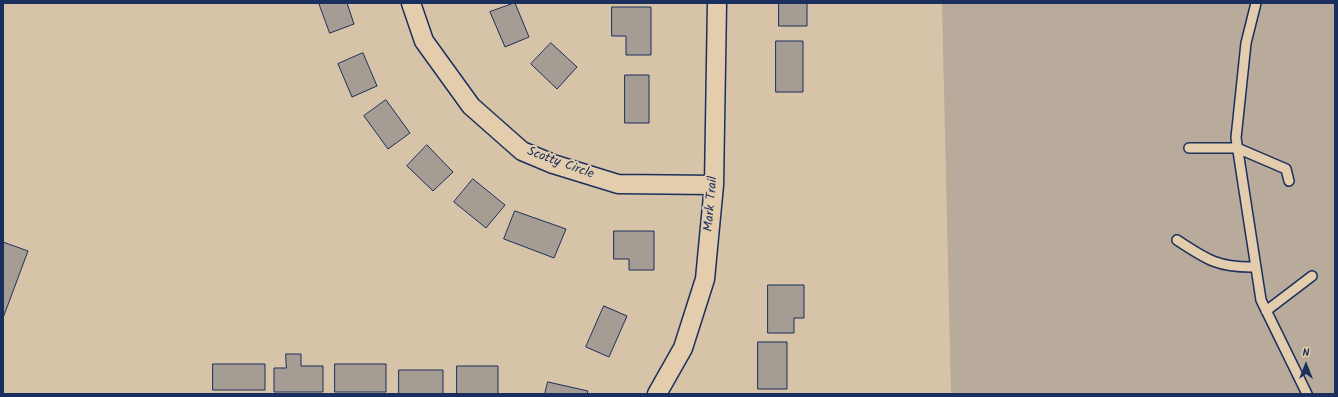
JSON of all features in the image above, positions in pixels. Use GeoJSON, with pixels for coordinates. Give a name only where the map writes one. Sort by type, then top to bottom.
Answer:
{"type":"FeatureCollection","features":[{"type":"Feature","properties":{"kind":"street","name":"Scotty Circle"},"geometry":{"type":"LineString","coordinates":[[411,3],[424,41],[471,106],[522,151],[553,164],[618,184],[714,185]]}},
{"type":"Feature","properties":{"kind":"street","name":"Mark Trail"},"geometry":{"type":"LineString","coordinates":[[657,394],[683,348],[705,279],[714,185],[717,3]]}},
{"type":"Feature","properties":{"kind":"lane"},"geometry":{"type":"LineString","coordinates":[[1256,3],[1246,43],[1236,138],[1237,148],[1261,300],[1307,394]]}},
{"type":"Feature","properties":{"kind":"lane"},"geometry":{"type":"LineString","coordinates":[[1190,148],[1237,148],[1286,169],[1289,181]]}},
{"type":"Feature","properties":{"kind":"lane"},"geometry":{"type":"LineString","coordinates":[[1177,240],[1208,261],[1238,268],[1256,267]]}},
{"type":"Feature","properties":{"kind":"lane"},"geometry":{"type":"LineString","coordinates":[[1266,311],[1312,276]]}},
{"type":"Feature","properties":{"kind":"shaded area"},"geometry":{"type":"Polygon","coordinates":[[[942,3],[1335,3],[1335,394],[951,394],[942,3]]]}},
{"type":"Feature","properties":{"kind":"building"},"geometry":{"type":"Polygon","coordinates":[[[319,3],[347,3],[354,24],[330,33],[319,3]]]}},
{"type":"Feature","properties":{"kind":"building"},"geometry":{"type":"Polygon","coordinates":[[[515,3],[529,37],[505,47],[490,12],[515,3]]]}},
{"type":"Feature","properties":{"kind":"building"},"geometry":{"type":"Polygon","coordinates":[[[779,3],[807,3],[807,26],[779,26],[779,3]]]}},
{"type":"Feature","properties":{"kind":"building"},"geometry":{"type":"Polygon","coordinates":[[[612,7],[651,7],[651,55],[626,55],[626,36],[612,36],[612,7]]]}},
{"type":"Feature","properties":{"kind":"building"},"geometry":{"type":"Polygon","coordinates":[[[776,41],[803,41],[803,92],[776,92],[776,41]]]}},
{"type":"Feature","properties":{"kind":"building"},"geometry":{"type":"Polygon","coordinates":[[[551,43],[577,67],[557,89],[531,64],[551,43]]]}},
{"type":"Feature","properties":{"kind":"building"},"geometry":{"type":"Polygon","coordinates":[[[363,53],[377,86],[352,97],[338,64],[363,53]]]}},
{"type":"Feature","properties":{"kind":"building"},"geometry":{"type":"Polygon","coordinates":[[[625,75],[649,75],[649,123],[625,123],[625,75]]]}},
{"type":"Feature","properties":{"kind":"building"},"geometry":{"type":"Polygon","coordinates":[[[386,100],[410,133],[388,149],[364,116],[386,100]]]}},
{"type":"Feature","properties":{"kind":"building"},"geometry":{"type":"Polygon","coordinates":[[[427,145],[453,172],[433,191],[407,166],[427,145]]]}},
{"type":"Feature","properties":{"kind":"building"},"geometry":{"type":"Polygon","coordinates":[[[473,179],[505,205],[486,228],[454,202],[473,179]]]}},
{"type":"Feature","properties":{"kind":"building"},"geometry":{"type":"Polygon","coordinates":[[[515,211],[566,229],[554,258],[504,239],[515,211]]]}},
{"type":"Feature","properties":{"kind":"building"},"geometry":{"type":"Polygon","coordinates":[[[614,231],[654,231],[654,270],[629,270],[629,259],[614,259],[614,231]]]}},
{"type":"Feature","properties":{"kind":"building"},"geometry":{"type":"Polygon","coordinates":[[[3,242],[28,251],[3,318],[3,242]]]}},
{"type":"Feature","properties":{"kind":"building"},"geometry":{"type":"Polygon","coordinates":[[[768,285],[804,285],[804,318],[794,318],[794,333],[768,333],[768,285]]]}},
{"type":"Feature","properties":{"kind":"building"},"geometry":{"type":"Polygon","coordinates":[[[604,306],[627,316],[609,357],[586,347],[604,306]]]}},
{"type":"Feature","properties":{"kind":"building"},"geometry":{"type":"Polygon","coordinates":[[[758,342],[787,342],[787,389],[758,389],[758,342]]]}},
{"type":"Feature","properties":{"kind":"building"},"geometry":{"type":"Polygon","coordinates":[[[286,354],[301,354],[301,366],[323,366],[323,392],[274,392],[274,368],[286,368],[286,354]]]}},
{"type":"Feature","properties":{"kind":"building"},"geometry":{"type":"Polygon","coordinates":[[[213,364],[265,364],[265,390],[213,390],[213,364]]]}},
{"type":"Feature","properties":{"kind":"building"},"geometry":{"type":"Polygon","coordinates":[[[335,364],[386,364],[386,392],[335,392],[335,364]]]}},
{"type":"Feature","properties":{"kind":"building"},"geometry":{"type":"Polygon","coordinates":[[[457,366],[498,366],[498,394],[457,394],[457,366]]]}},
{"type":"Feature","properties":{"kind":"building"},"geometry":{"type":"Polygon","coordinates":[[[399,370],[443,370],[443,394],[399,394],[399,370]]]}},
{"type":"Feature","properties":{"kind":"building"},"geometry":{"type":"Polygon","coordinates":[[[548,382],[588,391],[587,394],[545,394],[548,382]]]}}]}
